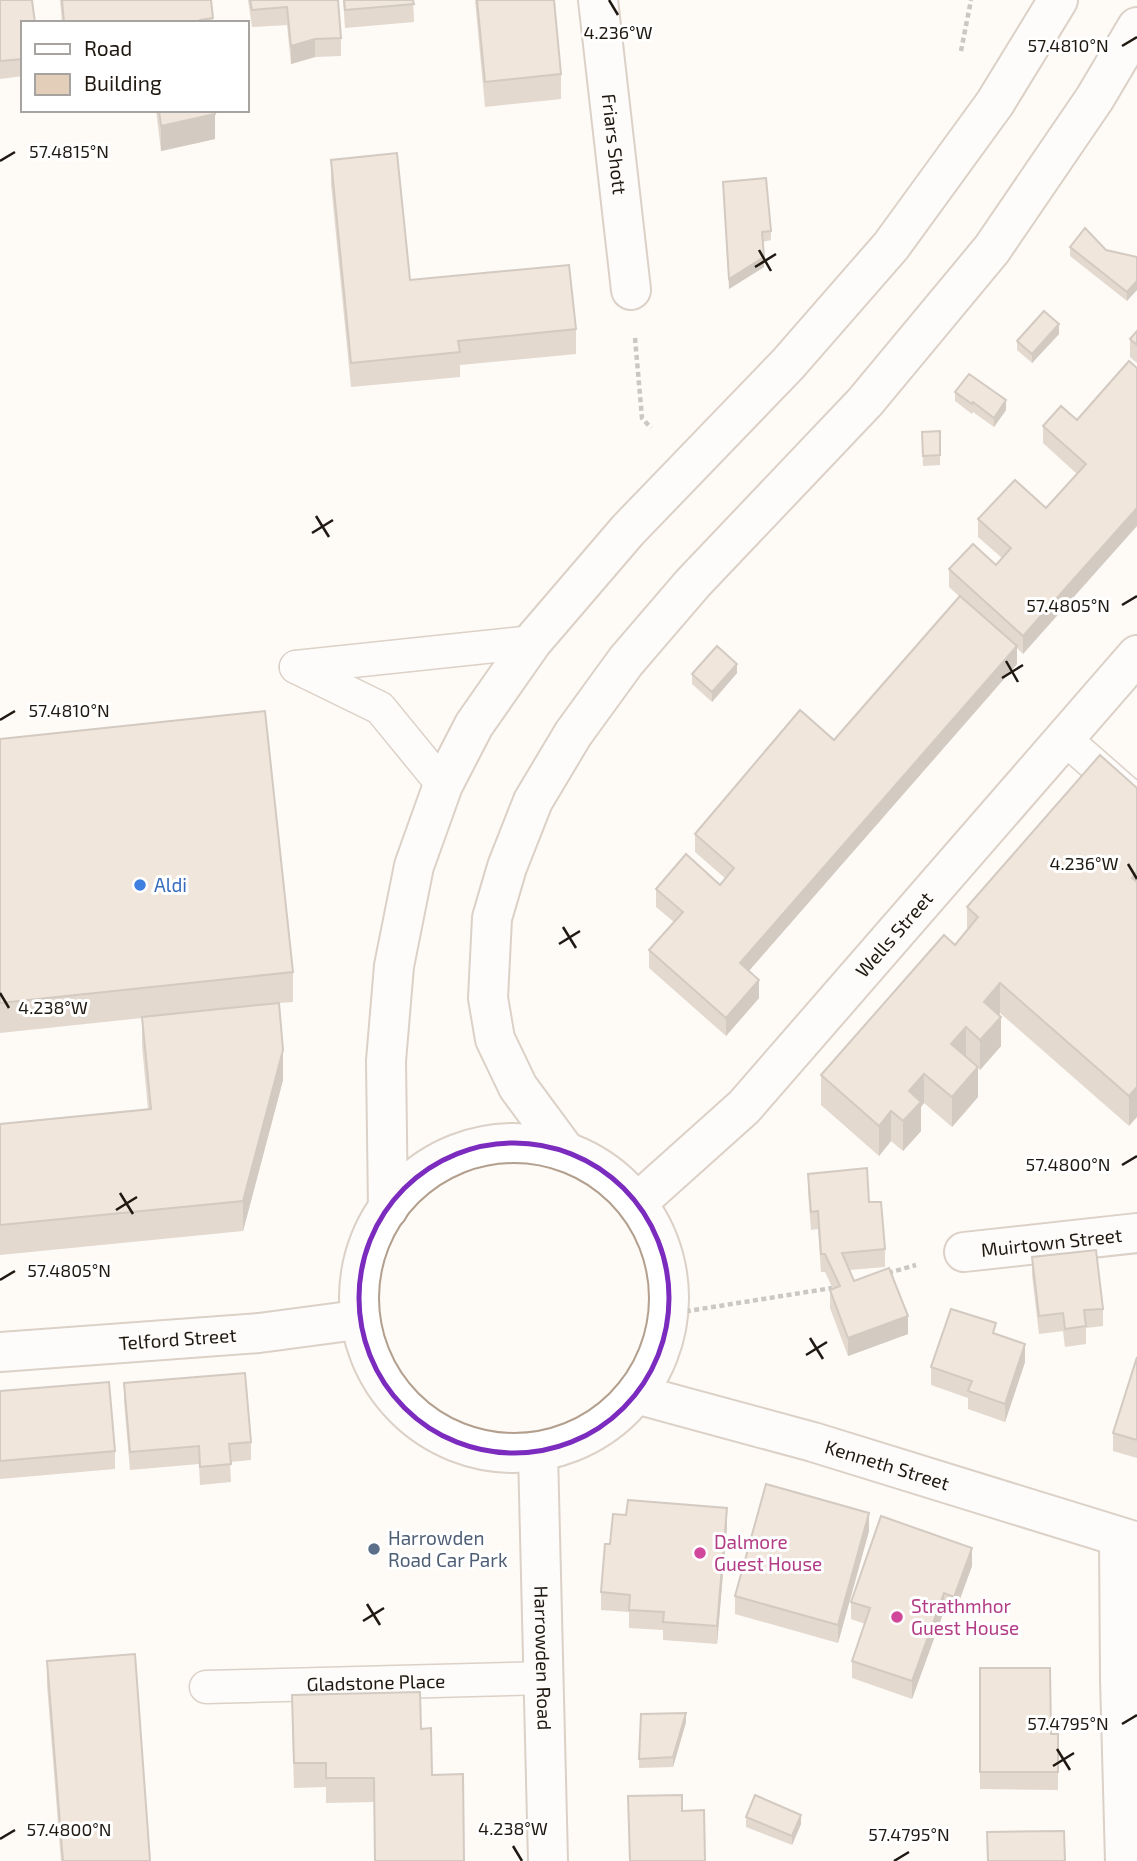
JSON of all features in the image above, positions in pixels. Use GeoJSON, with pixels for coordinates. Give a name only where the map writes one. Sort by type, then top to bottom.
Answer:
{"type":"FeatureCollection","features":[{"type":"Feature","properties":{"kind":"main road","name":"Friars Shott"},"geometry":{"type":"LineString","coordinates":[[598,0],[631,290]]}},
{"type":"Feature","properties":{"kind":"main road"},"geometry":{"type":"LineString","coordinates":[[388,1209],[386,1061],[394,966],[414,866],[443,785],[474,725],[532,642],[628,530],[788,364],[891,246],[995,103],[1058,0]]}},
{"type":"Feature","properties":{"kind":"main road"},"geometry":{"type":"LineString","coordinates":[[563,1148],[519,1087],[495,1039],[488,998],[492,918],[507,867],[533,800],[573,734],[626,662],[693,583],[865,402],[992,249],[1095,98],[1137,27]]}},
{"type":"Feature","properties":{"kind":"main road","name":"Wells Street"},"geometry":{"type":"LineString","coordinates":[[638,1202],[744,1107],[1137,655]]}},
{"type":"Feature","properties":{"kind":"main road"},"geometry":{"type":"LineString","coordinates":[[527,1141],[563,1148],[609,1173],[638,1202],[663,1252],[670,1296],[661,1349],[636,1394],[596,1431],[538,1453],[484,1452],[425,1428],[386,1391],[357,1320],[364,1260],[388,1209],[425,1169],[472,1146],[527,1141]]}},
{"type":"Feature","properties":{"kind":"main road","name":"Muirtown Street"},"geometry":{"type":"LineString","coordinates":[[964,1252],[1137,1233]]}},
{"type":"Feature","properties":{"kind":"main road","name":"Telford Street"},"geometry":{"type":"LineString","coordinates":[[0,1352],[259,1333],[357,1320]]}},
{"type":"Feature","properties":{"kind":"main road","name":"Kenneth Street"},"geometry":{"type":"LineString","coordinates":[[636,1394],[813,1442],[1128,1539]]}},
{"type":"Feature","properties":{"kind":"main road","name":"Harrowden Road"},"geometry":{"type":"LineString","coordinates":[[538,1453],[548,1861]]}},
{"type":"Feature","properties":{"kind":"main road"},"geometry":{"type":"LineString","coordinates":[[1125,1861],[1121,1679],[1128,1539]]}},
{"type":"Feature","properties":{"kind":"lane"},"geometry":{"type":"LineString","coordinates":[[443,785],[380,708],[296,667],[532,642]]}},
{"type":"Feature","properties":{"kind":"lane"},"geometry":{"type":"LineString","coordinates":[[1064,738],[1137,802]]}},
{"type":"Feature","properties":{"kind":"lane","name":"Gladstone Place"},"geometry":{"type":"LineString","coordinates":[[206,1687],[544,1678]]}},
{"type":"Feature","properties":{"kind":"path"},"geometry":{"type":"LineString","coordinates":[[961,51],[971,0]]}},
{"type":"Feature","properties":{"kind":"path"},"geometry":{"type":"LineString","coordinates":[[631,290],[642,418],[652,428]]}},
{"type":"Feature","properties":{"kind":"path"},"geometry":{"type":"LineString","coordinates":[[887,1274],[964,1252]]}},
{"type":"Feature","properties":{"kind":"path"},"geometry":{"type":"LineString","coordinates":[[669,1314],[832,1287]]}},
{"type":"Feature","properties":{"kind":"highlighted area"},"geometry":{"type":"Polygon","coordinates":[[[527,1141],[563,1148],[609,1173],[638,1202],[663,1252],[669,1314],[661,1349],[636,1394],[596,1431],[538,1453],[484,1452],[425,1428],[386,1391],[357,1320],[364,1260],[388,1209],[425,1169],[472,1146],[527,1141]]]}},
{"type":"Feature","properties":{"kind":"building"},"geometry":{"type":"Polygon","coordinates":[[[0,0],[32,0],[35,21],[21,21],[21,59],[0,61],[0,0]]]}},
{"type":"Feature","properties":{"kind":"building"},"geometry":{"type":"Polygon","coordinates":[[[62,0],[211,0],[213,18],[200,21],[64,21],[62,0]]]}},
{"type":"Feature","properties":{"kind":"building"},"geometry":{"type":"Polygon","coordinates":[[[250,0],[338,0],[341,38],[315,39],[291,46],[287,7],[252,10],[250,0]]]}},
{"type":"Feature","properties":{"kind":"building"},"geometry":{"type":"Polygon","coordinates":[[[344,0],[413,0],[414,4],[345,10],[344,0]]]}},
{"type":"Feature","properties":{"kind":"building"},"geometry":{"type":"Polygon","coordinates":[[[477,0],[554,0],[561,74],[485,82],[477,0]]]}},
{"type":"Feature","properties":{"kind":"building"},"geometry":{"type":"Polygon","coordinates":[[[159,112],[215,114],[161,126],[159,112]]]}},
{"type":"Feature","properties":{"kind":"building"},"geometry":{"type":"Polygon","coordinates":[[[397,153],[410,280],[569,265],[576,329],[458,341],[460,352],[351,363],[331,160],[397,153]]]}},
{"type":"Feature","properties":{"kind":"building"},"geometry":{"type":"Polygon","coordinates":[[[766,178],[771,231],[762,232],[764,257],[729,279],[723,182],[766,178]]]}},
{"type":"Feature","properties":{"kind":"building"},"geometry":{"type":"Polygon","coordinates":[[[1085,228],[1106,250],[1137,257],[1137,281],[1127,292],[1070,247],[1085,228]]]}},
{"type":"Feature","properties":{"kind":"building"},"geometry":{"type":"Polygon","coordinates":[[[1044,311],[1059,324],[1032,354],[1017,341],[1044,311]]]}},
{"type":"Feature","properties":{"kind":"building"},"geometry":{"type":"Polygon","coordinates":[[[1137,331],[1137,345],[1130,339],[1137,331]]]}},
{"type":"Feature","properties":{"kind":"building"},"geometry":{"type":"Polygon","coordinates":[[[1129,361],[1137,368],[1137,508],[1023,636],[949,569],[973,544],[996,565],[1011,548],[978,519],[1015,480],[1046,508],[1086,464],[1043,426],[1061,406],[1077,420],[1129,361]]]}},
{"type":"Feature","properties":{"kind":"building"},"geometry":{"type":"Polygon","coordinates":[[[969,374],[1006,400],[994,418],[955,392],[969,374]]]}},
{"type":"Feature","properties":{"kind":"building"},"geometry":{"type":"Polygon","coordinates":[[[940,431],[940,455],[923,456],[922,432],[940,431]]]}},
{"type":"Feature","properties":{"kind":"building"},"geometry":{"type":"Polygon","coordinates":[[[960,596],[1017,646],[740,963],[759,980],[726,1018],[649,950],[683,912],[656,889],[686,854],[720,885],[734,868],[695,834],[800,710],[834,740],[960,596]]]}},
{"type":"Feature","properties":{"kind":"building"},"geometry":{"type":"Polygon","coordinates":[[[717,646],[737,664],[712,692],[692,674],[717,646]]]}},
{"type":"Feature","properties":{"kind":"building","name":"Aldi"},"geometry":{"type":"Polygon","coordinates":[[[265,711],[293,972],[0,1003],[0,739],[265,711]]]}},
{"type":"Feature","properties":{"kind":"building"},"geometry":{"type":"Polygon","coordinates":[[[1100,755],[1137,788],[1137,871],[1132,878],[1137,882],[1137,1087],[1129,1096],[1000,983],[984,1002],[1001,1017],[980,1040],[966,1027],[951,1044],[978,1067],[952,1097],[924,1074],[909,1091],[921,1102],[903,1121],[891,1111],[879,1126],[821,1075],[944,935],[955,945],[978,917],[967,907],[1100,755]]]}},
{"type":"Feature","properties":{"kind":"building"},"geometry":{"type":"Polygon","coordinates":[[[279,1003],[283,1050],[243,1201],[0,1225],[0,1124],[151,1109],[142,1017],[279,1003]]]}},
{"type":"Feature","properties":{"kind":"building"},"geometry":{"type":"Polygon","coordinates":[[[867,1168],[869,1202],[881,1202],[885,1249],[842,1253],[854,1281],[889,1268],[908,1316],[848,1338],[830,1290],[840,1286],[825,1254],[821,1254],[818,1211],[811,1212],[808,1174],[867,1168]]]}},
{"type":"Feature","properties":{"kind":"building"},"geometry":{"type":"Polygon","coordinates":[[[1096,1250],[1103,1309],[1084,1310],[1086,1326],[1065,1329],[1063,1313],[1039,1316],[1032,1257],[1096,1250]]]}},
{"type":"Feature","properties":{"kind":"building"},"geometry":{"type":"Polygon","coordinates":[[[951,1309],[996,1323],[993,1333],[1025,1344],[1005,1404],[968,1391],[972,1381],[931,1367],[951,1309]]]}},
{"type":"Feature","properties":{"kind":"building"},"geometry":{"type":"Polygon","coordinates":[[[1137,1357],[1137,1440],[1113,1433],[1137,1357]]]}},
{"type":"Feature","properties":{"kind":"building"},"geometry":{"type":"Polygon","coordinates":[[[245,1373],[251,1442],[229,1444],[231,1464],[200,1467],[199,1446],[130,1452],[124,1383],[245,1373]]]}},
{"type":"Feature","properties":{"kind":"building"},"geometry":{"type":"Polygon","coordinates":[[[109,1382],[115,1451],[0,1461],[0,1391],[109,1382]]]}},
{"type":"Feature","properties":{"kind":"building"},"geometry":{"type":"Polygon","coordinates":[[[766,1484],[869,1513],[838,1625],[735,1596],[766,1484]]]}},
{"type":"Feature","properties":{"kind":"building"},"geometry":{"type":"Polygon","coordinates":[[[628,1500],[727,1508],[717,1626],[663,1622],[664,1612],[629,1610],[630,1595],[601,1592],[605,1544],[610,1544],[613,1514],[626,1515],[628,1500]]]}},
{"type":"Feature","properties":{"kind":"building","name":"Strathmhor Guest House"},"geometry":{"type":"Polygon","coordinates":[[[881,1516],[972,1548],[954,1597],[944,1593],[912,1681],[852,1661],[870,1608],[851,1602],[881,1516]]]}},
{"type":"Feature","properties":{"kind":"building"},"geometry":{"type":"Polygon","coordinates":[[[135,1654],[150,1861],[63,1861],[47,1661],[135,1654]]]}},
{"type":"Feature","properties":{"kind":"building"},"geometry":{"type":"Polygon","coordinates":[[[980,1668],[1050,1668],[1051,1734],[1058,1734],[1058,1772],[980,1772],[980,1668]]]}},
{"type":"Feature","properties":{"kind":"building"},"geometry":{"type":"Polygon","coordinates":[[[420,1692],[421,1729],[431,1728],[432,1775],[463,1774],[464,1861],[375,1861],[374,1778],[326,1778],[326,1763],[294,1763],[292,1695],[420,1692]]]}},
{"type":"Feature","properties":{"kind":"building"},"geometry":{"type":"Polygon","coordinates":[[[686,1713],[673,1757],[639,1759],[641,1714],[686,1713]]]}},
{"type":"Feature","properties":{"kind":"building"},"geometry":{"type":"Polygon","coordinates":[[[682,1795],[682,1811],[704,1810],[705,1861],[630,1861],[628,1796],[682,1795]]]}},
{"type":"Feature","properties":{"kind":"building"},"geometry":{"type":"Polygon","coordinates":[[[755,1795],[801,1815],[792,1836],[746,1817],[755,1795]]]}},
{"type":"Feature","properties":{"kind":"building"},"geometry":{"type":"Polygon","coordinates":[[[1064,1831],[1065,1861],[988,1861],[987,1832],[1064,1831]]]}},
{"type":"Feature","properties":{"kind":"place","name":"Aldi"},"geometry":{"type":"Point","coordinates":[140,885]}},
{"type":"Feature","properties":{"kind":"place","name":"Harrowden Road Car Park"},"geometry":{"type":"Point","coordinates":[374,1549]}},
{"type":"Feature","properties":{"kind":"place","name":"Dalmore Guest House"},"geometry":{"type":"Point","coordinates":[700,1553]}},
{"type":"Feature","properties":{"kind":"place","name":"Strathmhor Guest House"},"geometry":{"type":"Point","coordinates":[897,1617]}}]}
